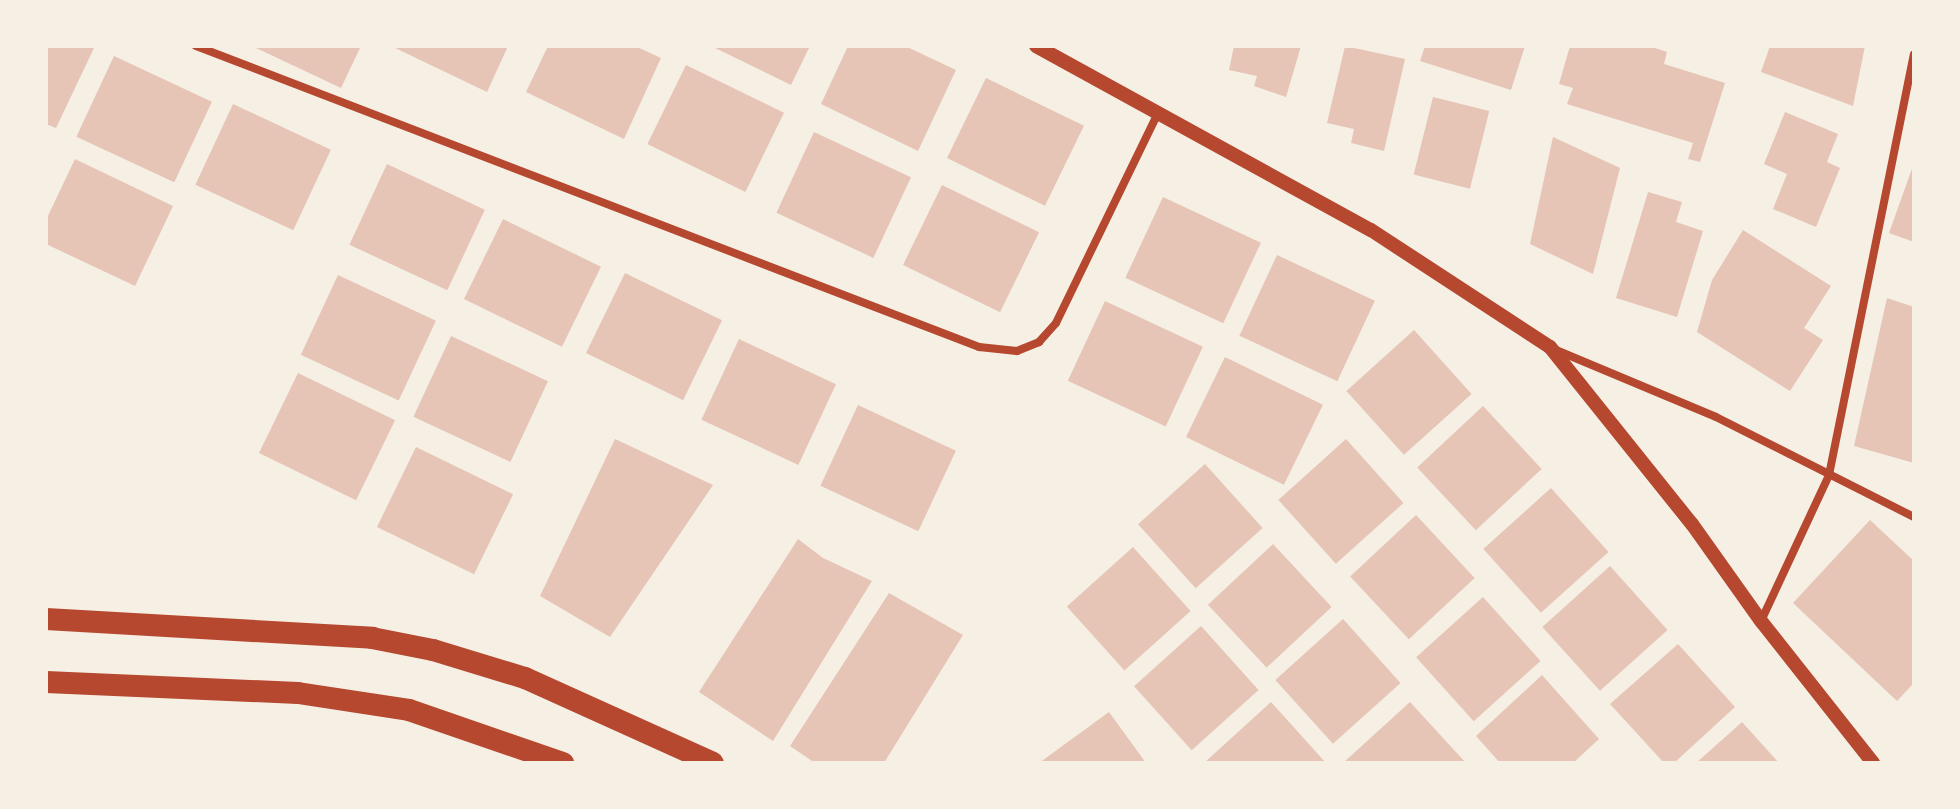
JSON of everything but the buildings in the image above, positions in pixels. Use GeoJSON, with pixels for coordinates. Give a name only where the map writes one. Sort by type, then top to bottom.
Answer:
{"type":"FeatureCollection","features":[{"type":"Feature","properties":{"kind":"highway"},"geometry":{"type":"LineString","coordinates":[[46,619],[372,638],[433,650],[525,678],[713,763]]}},
{"type":"Feature","properties":{"kind":"highway"},"geometry":{"type":"LineString","coordinates":[[46,682],[298,693],[409,710],[563,763]]}},
{"type":"Feature","properties":{"kind":"street"},"geometry":{"type":"LineString","coordinates":[[196,46],[979,347],[1017,351],[1039,342],[1056,323],[1159,110]]}},
{"type":"Feature","properties":{"kind":"street"},"geometry":{"type":"LineString","coordinates":[[1036,46],[1159,110],[1371,230],[1550,347],[1716,417],[1914,517]]}},
{"type":"Feature","properties":{"kind":"street"},"geometry":{"type":"LineString","coordinates":[[1761,621],[1829,475],[1914,54]]}},
{"type":"Feature","properties":{"kind":"street"},"geometry":{"type":"LineString","coordinates":[[1550,347],[1692,524],[1761,621],[1873,763]]}}]}
